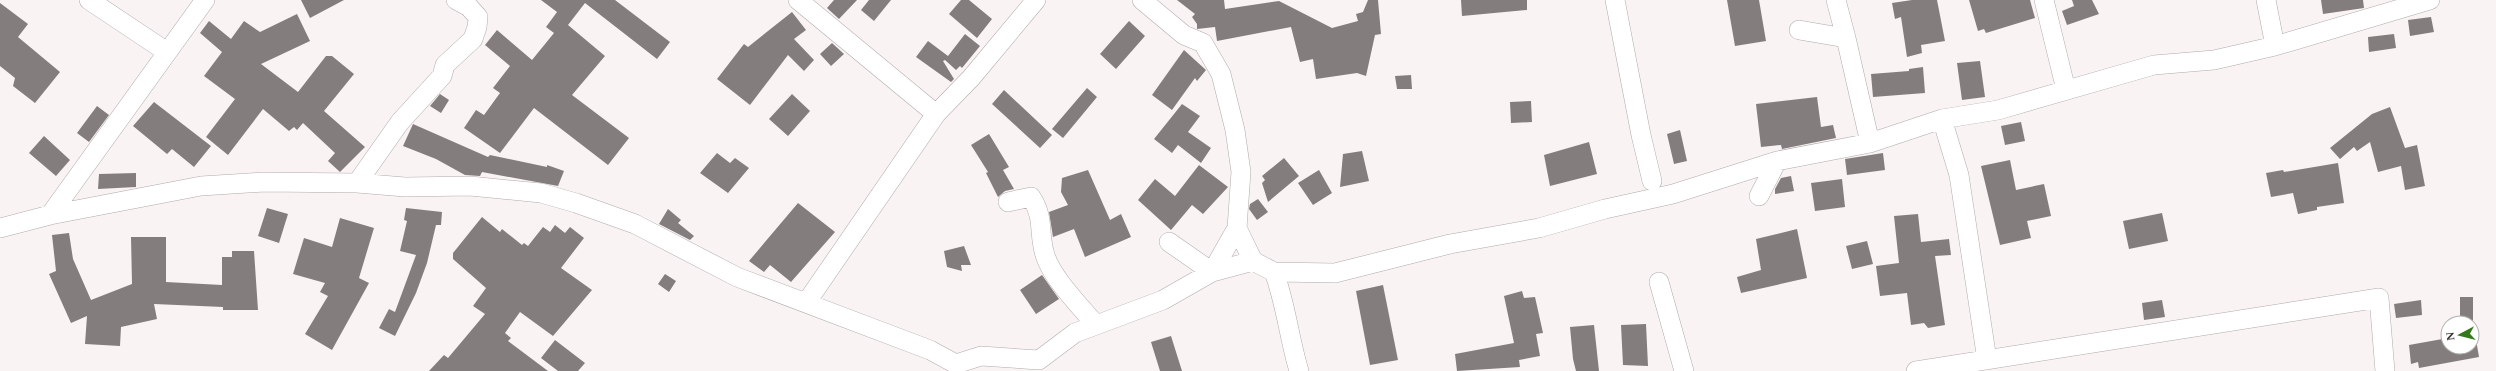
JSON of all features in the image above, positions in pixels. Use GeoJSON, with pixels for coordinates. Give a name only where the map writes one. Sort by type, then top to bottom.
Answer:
{"type":"FeatureCollection","features":[{"type":"Feature","properties":{"kind":"street"},"geometry":{"type":"LineString","coordinates":[[89,0],[167,52]]}},
{"type":"Feature","properties":{"kind":"street"},"geometry":{"type":"LineString","coordinates":[[50,215],[205,0]]}},
{"type":"Feature","properties":{"kind":"street"},"geometry":{"type":"LineString","coordinates":[[357,183],[400,122],[442,76],[445,65],[473,38],[477,27],[478,17],[469,7],[456,0]]}},
{"type":"Feature","properties":{"kind":"street"},"geometry":{"type":"LineString","coordinates":[[798,0],[936,114]]}},
{"type":"Feature","properties":{"kind":"street"},"geometry":{"type":"LineString","coordinates":[[806,304],[936,114],[971,78],[1036,0]]}},
{"type":"Feature","properties":{"kind":"street"},"geometry":{"type":"LineString","coordinates":[[1142,0],[1184,35],[1203,43],[1221,74],[1236,130],[1241,172],[1237,228],[1212,272]]}},
{"type":"Feature","properties":{"kind":"street"},"geometry":{"type":"LineString","coordinates":[[1616,0],[1641,135],[1652,181]]}},
{"type":"Feature","properties":{"kind":"street"},"geometry":{"type":"LineString","coordinates":[[1836,0],[1870,144]]}},
{"type":"Feature","properties":{"kind":"street"},"geometry":{"type":"LineString","coordinates":[[2044,0],[2066,90]]}},
{"type":"Feature","properties":{"kind":"street"},"geometry":{"type":"LineString","coordinates":[[2266,0],[2275,46]]}},
{"type":"Feature","properties":{"kind":"street"},"geometry":{"type":"LineString","coordinates":[[1237,228],[1253,260],[1274,272],[1335,273],[1450,244],[1539,228],[1605,209],[1673,194],[1777,161],[1870,144],[1942,119],[1998,110],[2154,65],[2214,60],[2275,46],[2430,0]]}},
{"type":"Feature","properties":{"kind":"street"},"geometry":{"type":"LineString","coordinates":[[1799,30],[1846,38]]}},
{"type":"Feature","properties":{"kind":"street"},"geometry":{"type":"LineString","coordinates":[[1942,119],[1959,175],[1987,360]]}},
{"type":"Feature","properties":{"kind":"street"},"geometry":{"type":"LineString","coordinates":[[1759,196],[1777,161]]}},
{"type":"Feature","properties":{"kind":"street"},"geometry":{"type":"LineString","coordinates":[[0,228],[50,215],[201,186],[264,182],[357,183],[405,187],[470,186],[541,193],[576,202],[634,224],[737,276],[806,304],[930,350],[954,367],[981,356],[1040,366],[1075,333],[1163,300],[1212,272],[1253,260]]}},
{"type":"Feature","properties":{"kind":"street"},"geometry":{"type":"LineString","coordinates":[[1008,202],[1031,197],[1039,209],[1045,256],[1067,292],[1096,324]]}},
{"type":"Feature","properties":{"kind":"street"},"geometry":{"type":"LineString","coordinates":[[1169,242],[1212,272]]}},
{"type":"Feature","properties":{"kind":"street"},"geometry":{"type":"LineString","coordinates":[[1274,272],[1283,296],[1288,328],[1299,371]]}},
{"type":"Feature","properties":{"kind":"street"},"geometry":{"type":"LineString","coordinates":[[1659,282],[1684,371]]}},
{"type":"Feature","properties":{"kind":"street"},"geometry":{"type":"LineString","coordinates":[[1916,371],[2379,298],[2385,371]]}},
{"type":"Feature","properties":{"kind":"building"},"geometry":{"type":"Polygon","coordinates":[[[301,0],[344,0],[310,18],[301,0]]]}},
{"type":"Feature","properties":{"kind":"building"},"geometry":{"type":"Polygon","coordinates":[[[541,0],[615,0],[670,42],[657,59],[585,3],[568,25],[605,56],[572,95],[629,138],[608,165],[534,108],[500,153],[464,128],[476,110],[484,115],[500,93],[493,88],[510,66],[485,45],[497,30],[532,60],[554,33],[546,27],[557,12],[541,0]]]}},
{"type":"Feature","properties":{"kind":"building"},"geometry":{"type":"Polygon","coordinates":[[[834,0],[857,0],[839,19],[827,8],[834,0]]]}},
{"type":"Feature","properties":{"kind":"building"},"geometry":{"type":"Polygon","coordinates":[[[869,0],[891,0],[874,21],[861,10],[869,0]]]}},
{"type":"Feature","properties":{"kind":"building"},"geometry":{"type":"Polygon","coordinates":[[[961,0],[969,0],[992,19],[977,38],[949,14],[961,0]]]}},
{"type":"Feature","properties":{"kind":"building"},"geometry":{"type":"Polygon","coordinates":[[[1177,0],[1224,0],[1225,9],[1279,1],[1332,28],[1358,21],[1356,14],[1363,12],[1368,0],[1378,0],[1381,34],[1375,35],[1366,76],[1357,73],[1316,79],[1313,59],[1300,62],[1291,27],[1217,41],[1215,27],[1197,29],[1197,24],[1192,17],[1195,14],[1177,0]]]}},
{"type":"Feature","properties":{"kind":"building"},"geometry":{"type":"Polygon","coordinates":[[[1461,0],[1527,0],[1527,10],[1462,16],[1461,0]]]}},
{"type":"Feature","properties":{"kind":"building"},"geometry":{"type":"Polygon","coordinates":[[[1727,0],[1759,0],[1766,41],[1735,46],[1727,0]]]}},
{"type":"Feature","properties":{"kind":"building"},"geometry":{"type":"Polygon","coordinates":[[[1912,0],[1937,0],[1945,41],[1921,45],[1922,53],[1907,57],[1901,17],[1895,19],[1892,3],[1912,0]]]}},
{"type":"Feature","properties":{"kind":"building"},"geometry":{"type":"Polygon","coordinates":[[[1969,0],[2030,0],[2035,18],[1986,33],[1984,29],[1978,31],[1969,0]]]}},
{"type":"Feature","properties":{"kind":"building"},"geometry":{"type":"Polygon","coordinates":[[[2072,0],[2092,0],[2099,14],[2067,25],[2062,11],[2074,6],[2072,0]]]}},
{"type":"Feature","properties":{"kind":"building"},"geometry":{"type":"Polygon","coordinates":[[[2321,0],[2363,0],[2364,8],[2323,14],[2321,0]]]}},
{"type":"Feature","properties":{"kind":"building"},"geometry":{"type":"Polygon","coordinates":[[[0,3],[28,24],[18,37],[60,72],[35,103],[13,86],[15,78],[0,66],[0,3]]]}},
{"type":"Feature","properties":{"kind":"building"},"geometry":{"type":"Polygon","coordinates":[[[792,12],[806,30],[794,39],[814,60],[804,71],[788,55],[750,105],[717,79],[744,44],[748,47],[792,12]]]}},
{"type":"Feature","properties":{"kind":"building"},"geometry":{"type":"Polygon","coordinates":[[[297,14],[310,41],[261,64],[298,92],[326,56],[332,56],[354,74],[324,111],[365,147],[340,172],[328,161],[335,153],[303,123],[297,130],[294,127],[289,131],[263,109],[228,155],[206,137],[235,99],[204,76],[222,52],[200,33],[209,21],[231,39],[244,21],[260,32],[297,14]]]}},
{"type":"Feature","properties":{"kind":"building"},"geometry":{"type":"Polygon","coordinates":[[[2431,17],[2434,32],[2410,36],[2408,20],[2431,17]]]}},
{"type":"Feature","properties":{"kind":"building"},"geometry":{"type":"Polygon","coordinates":[[[1129,21],[1145,36],[1116,69],[1100,54],[1129,21]]]}},
{"type":"Feature","properties":{"kind":"building"},"geometry":{"type":"Polygon","coordinates":[[[965,34],[980,46],[962,68],[960,66],[956,70],[945,60],[943,61],[954,79],[951,82],[916,57],[928,41],[948,56],[965,34]]]}},
{"type":"Feature","properties":{"kind":"building"},"geometry":{"type":"Polygon","coordinates":[[[2394,34],[2396,48],[2369,52],[2368,37],[2394,34]]]}},
{"type":"Feature","properties":{"kind":"building"},"geometry":{"type":"Polygon","coordinates":[[[832,43],[844,54],[831,66],[820,54],[832,43]]]}},
{"type":"Feature","properties":{"kind":"building"},"geometry":{"type":"Polygon","coordinates":[[[1184,50],[1206,70],[1197,81],[1195,78],[1172,110],[1152,95],[1184,50]]]}},
{"type":"Feature","properties":{"kind":"building"},"geometry":{"type":"Polygon","coordinates":[[[1980,61],[1985,97],[1962,100],[1957,63],[1980,61]]]}},
{"type":"Feature","properties":{"kind":"building"},"geometry":{"type":"Polygon","coordinates":[[[1923,67],[1925,93],[1873,97],[1871,74],[1909,71],[1909,69],[1923,67]]]}},
{"type":"Feature","properties":{"kind":"building"},"geometry":{"type":"Polygon","coordinates":[[[1411,75],[1412,89],[1397,89],[1395,76],[1411,75]]]}},
{"type":"Feature","properties":{"kind":"building"},"geometry":{"type":"Polygon","coordinates":[[[1087,88],[1097,97],[1063,138],[1052,129],[1087,88]]]}},
{"type":"Feature","properties":{"kind":"building"},"geometry":{"type":"Polygon","coordinates":[[[1004,90],[1052,135],[1040,148],[992,104],[1004,90]]]}},
{"type":"Feature","properties":{"kind":"building"},"geometry":{"type":"Polygon","coordinates":[[[440,94],[449,100],[441,113],[430,106],[440,94]]]}},
{"type":"Feature","properties":{"kind":"building"},"geometry":{"type":"Polygon","coordinates":[[[792,94],[810,111],[788,136],[769,119],[792,94]]]}},
{"type":"Feature","properties":{"kind":"building"},"geometry":{"type":"Polygon","coordinates":[[[1817,97],[1821,127],[1833,125],[1836,138],[1782,149],[1781,145],[1761,147],[1756,104],[1817,97]]]}},
{"type":"Feature","properties":{"kind":"building"},"geometry":{"type":"Polygon","coordinates":[[[1531,101],[1532,122],[1511,123],[1510,102],[1531,101]]]}},
{"type":"Feature","properties":{"kind":"building"},"geometry":{"type":"Polygon","coordinates":[[[154,102],[211,146],[194,167],[172,149],[167,154],[133,126],[154,102]]]}},
{"type":"Feature","properties":{"kind":"building"},"geometry":{"type":"Polygon","coordinates":[[[1182,104],[1200,116],[1188,132],[1211,148],[1201,163],[1178,145],[1172,153],[1154,139],[1182,104]]]}},
{"type":"Feature","properties":{"kind":"building"},"geometry":{"type":"Polygon","coordinates":[[[97,106],[109,115],[89,142],[77,133],[97,106]]]}},
{"type":"Feature","properties":{"kind":"building"},"geometry":{"type":"Polygon","coordinates":[[[2390,107],[2405,148],[2417,145],[2425,186],[2405,190],[2401,166],[2378,172],[2370,142],[2357,151],[2354,147],[2340,159],[2330,148],[2372,114],[2390,107]]]}},
{"type":"Feature","properties":{"kind":"building"},"geometry":{"type":"Polygon","coordinates":[[[2021,122],[2025,141],[2005,145],[2001,126],[2021,122]]]}},
{"type":"Feature","properties":{"kind":"building"},"geometry":{"type":"Polygon","coordinates":[[[413,124],[488,157],[490,155],[547,167],[547,165],[564,171],[558,186],[482,172],[480,176],[465,175],[436,159],[403,146],[413,124]]]}},
{"type":"Feature","properties":{"kind":"building"},"geometry":{"type":"Polygon","coordinates":[[[1680,130],[1687,161],[1674,164],[1667,134],[1680,130]]]}},
{"type":"Feature","properties":{"kind":"building"},"geometry":{"type":"Polygon","coordinates":[[[989,134],[1009,167],[1003,170],[1014,189],[1005,191],[998,197],[986,173],[988,172],[971,145],[989,134]]]}},
{"type":"Feature","properties":{"kind":"building"},"geometry":{"type":"Polygon","coordinates":[[[44,136],[70,160],[56,176],[29,153],[44,136]]]}},
{"type":"Feature","properties":{"kind":"building"},"geometry":{"type":"Polygon","coordinates":[[[1589,142],[1597,174],[1550,186],[1544,155],[1589,142]]]}},
{"type":"Feature","properties":{"kind":"building"},"geometry":{"type":"Polygon","coordinates":[[[1362,151],[1369,181],[1340,187],[1343,154],[1362,151]]]}},
{"type":"Feature","properties":{"kind":"building"},"geometry":{"type":"Polygon","coordinates":[[[717,153],[730,163],[735,158],[749,168],[728,193],[700,173],[717,153]]]}},
{"type":"Feature","properties":{"kind":"building"},"geometry":{"type":"Polygon","coordinates":[[[1883,153],[1885,170],[1847,175],[1845,159],[1883,153]]]}},
{"type":"Feature","properties":{"kind":"building"},"geometry":{"type":"Polygon","coordinates":[[[1284,158],[1299,176],[1268,202],[1262,183],[1265,180],[1262,176],[1284,158]]]}},
{"type":"Feature","properties":{"kind":"building"},"geometry":{"type":"Polygon","coordinates":[[[2010,160],[2016,190],[2044,184],[2051,216],[2027,221],[2031,238],[2000,245],[1981,166],[2010,160]]]}},
{"type":"Feature","properties":{"kind":"building"},"geometry":{"type":"Polygon","coordinates":[[[2338,163],[2344,203],[2317,207],[2317,210],[2298,214],[2293,193],[2271,197],[2266,173],[2283,170],[2284,172],[2338,163]]]}},
{"type":"Feature","properties":{"kind":"building"},"geometry":{"type":"Polygon","coordinates":[[[1199,165],[1228,187],[1203,214],[1192,205],[1171,230],[1138,200],[1155,179],[1175,196],[1199,165]]]}},
{"type":"Feature","properties":{"kind":"building"},"geometry":{"type":"Polygon","coordinates":[[[1088,170],[1110,220],[1121,214],[1131,237],[1085,257],[1074,229],[1053,237],[1049,212],[1068,205],[1061,192],[1062,178],[1088,170]]]}},
{"type":"Feature","properties":{"kind":"building"},"geometry":{"type":"Polygon","coordinates":[[[1319,170],[1332,193],[1313,205],[1298,183],[1319,170]]]}},
{"type":"Feature","properties":{"kind":"building"},"geometry":{"type":"Polygon","coordinates":[[[136,173],[136,187],[98,189],[99,174],[136,173]]]}},
{"type":"Feature","properties":{"kind":"building"},"geometry":{"type":"Polygon","coordinates":[[[1791,176],[1794,191],[1775,194],[1775,189],[1781,178],[1791,176]]]}},
{"type":"Feature","properties":{"kind":"building"},"geometry":{"type":"Polygon","coordinates":[[[1842,179],[1845,207],[1815,211],[1811,183],[1842,179]]]}},
{"type":"Feature","properties":{"kind":"building"},"geometry":{"type":"Polygon","coordinates":[[[1258,199],[1268,212],[1257,220],[1249,209],[1250,204],[1258,199]]]}},
{"type":"Feature","properties":{"kind":"building"},"geometry":{"type":"Polygon","coordinates":[[[798,203],[835,232],[791,282],[770,265],[764,272],[749,261],[798,203]]]}},
{"type":"Feature","properties":{"kind":"building"},"geometry":{"type":"Polygon","coordinates":[[[267,208],[288,214],[279,243],[258,236],[267,208]]]}},
{"type":"Feature","properties":{"kind":"building"},"geometry":{"type":"Polygon","coordinates":[[[406,208],[442,212],[441,225],[436,225],[427,263],[416,293],[395,336],[379,328],[389,309],[395,312],[416,255],[400,251],[407,221],[404,220],[406,208]]]}},
{"type":"Feature","properties":{"kind":"building"},"geometry":{"type":"Polygon","coordinates":[[[668,209],[681,220],[678,223],[694,236],[690,240],[659,224],[668,209]]]}},
{"type":"Feature","properties":{"kind":"building"},"geometry":{"type":"Polygon","coordinates":[[[2162,213],[2168,241],[2129,249],[2123,221],[2162,213]]]}},
{"type":"Feature","properties":{"kind":"building"},"geometry":{"type":"Polygon","coordinates":[[[1918,214],[1921,242],[1949,239],[1951,255],[1935,256],[1945,325],[1928,328],[1924,323],[1911,325],[1907,293],[1880,296],[1876,266],[1899,263],[1894,216],[1918,214]]]}},
{"type":"Feature","properties":{"kind":"building"},"geometry":{"type":"Polygon","coordinates":[[[482,217],[500,232],[502,229],[522,245],[524,243],[528,246],[543,227],[550,232],[555,225],[565,233],[570,227],[584,238],[561,268],[592,290],[553,336],[520,312],[505,333],[511,338],[508,341],[548,371],[429,371],[444,355],[448,358],[485,314],[473,306],[486,288],[453,259],[453,253],[482,217]]]}},
{"type":"Feature","properties":{"kind":"building"},"geometry":{"type":"Polygon","coordinates":[[[340,218],[374,228],[359,278],[369,283],[332,350],[305,334],[328,296],[320,292],[325,283],[293,274],[304,238],[332,247],[340,218]]]}},
{"type":"Feature","properties":{"kind":"building"},"geometry":{"type":"Polygon","coordinates":[[[1797,229],[1807,278],[1741,293],[1737,277],[1761,270],[1756,239],[1797,229]]]}},
{"type":"Feature","properties":{"kind":"building"},"geometry":{"type":"Polygon","coordinates":[[[69,233],[73,259],[91,300],[132,284],[131,237],[166,237],[166,282],[222,285],[222,257],[232,257],[232,251],[254,251],[258,310],[223,310],[223,307],[154,304],[157,319],[121,327],[120,346],[85,344],[87,316],[71,323],[49,274],[56,271],[52,235],[69,233]]]}},
{"type":"Feature","properties":{"kind":"building"},"geometry":{"type":"Polygon","coordinates":[[[1867,241],[1873,264],[1852,269],[1846,246],[1867,241]]]}},
{"type":"Feature","properties":{"kind":"building"},"geometry":{"type":"Polygon","coordinates":[[[964,246],[971,265],[961,265],[962,271],[947,267],[944,251],[964,246]]]}},
{"type":"Feature","properties":{"kind":"building"},"geometry":{"type":"Polygon","coordinates":[[[665,274],[676,281],[669,292],[658,284],[665,274]]]}},
{"type":"Feature","properties":{"kind":"building"},"geometry":{"type":"Polygon","coordinates":[[[1042,275],[1059,299],[1036,314],[1020,290],[1042,275]]]}},
{"type":"Feature","properties":{"kind":"building"},"geometry":{"type":"Polygon","coordinates":[[[1383,285],[1398,360],[1370,365],[1356,291],[1383,285]]]}},
{"type":"Feature","properties":{"kind":"building"},"geometry":{"type":"Polygon","coordinates":[[[1522,291],[1524,298],[1535,297],[1543,333],[1536,334],[1540,356],[1519,360],[1520,367],[1457,371],[1455,354],[1514,343],[1504,296],[1522,291]]]}},
{"type":"Feature","properties":{"kind":"building"},"geometry":{"type":"Polygon","coordinates":[[[2460,297],[2473,297],[2473,315],[2460,315],[2460,297]]]}},
{"type":"Feature","properties":{"kind":"building"},"geometry":{"type":"Polygon","coordinates":[[[2162,300],[2165,317],[2144,320],[2142,303],[2162,300]]]}},
{"type":"Feature","properties":{"kind":"building"},"geometry":{"type":"Polygon","coordinates":[[[2421,300],[2422,315],[2396,318],[2394,304],[2421,300]]]}},
{"type":"Feature","properties":{"kind":"building"},"geometry":{"type":"Polygon","coordinates":[[[1646,324],[1648,366],[1623,365],[1621,325],[1646,324]]]}},
{"type":"Feature","properties":{"kind":"building"},"geometry":{"type":"Polygon","coordinates":[[[1594,325],[1599,371],[1576,371],[1573,359],[1570,327],[1594,325]]]}},
{"type":"Feature","properties":{"kind":"building"},"geometry":{"type":"Polygon","coordinates":[[[1171,336],[1182,371],[1160,371],[1151,342],[1171,336]]]}},
{"type":"Feature","properties":{"kind":"building"},"geometry":{"type":"Polygon","coordinates":[[[2440,339],[2440,355],[2479,355],[2479,357],[2419,368],[2418,362],[2411,364],[2409,345],[2440,339]]]}},
{"type":"Feature","properties":{"kind":"building"},"geometry":{"type":"Polygon","coordinates":[[[555,340],[585,363],[578,371],[558,371],[541,358],[555,340]]]}}]}
